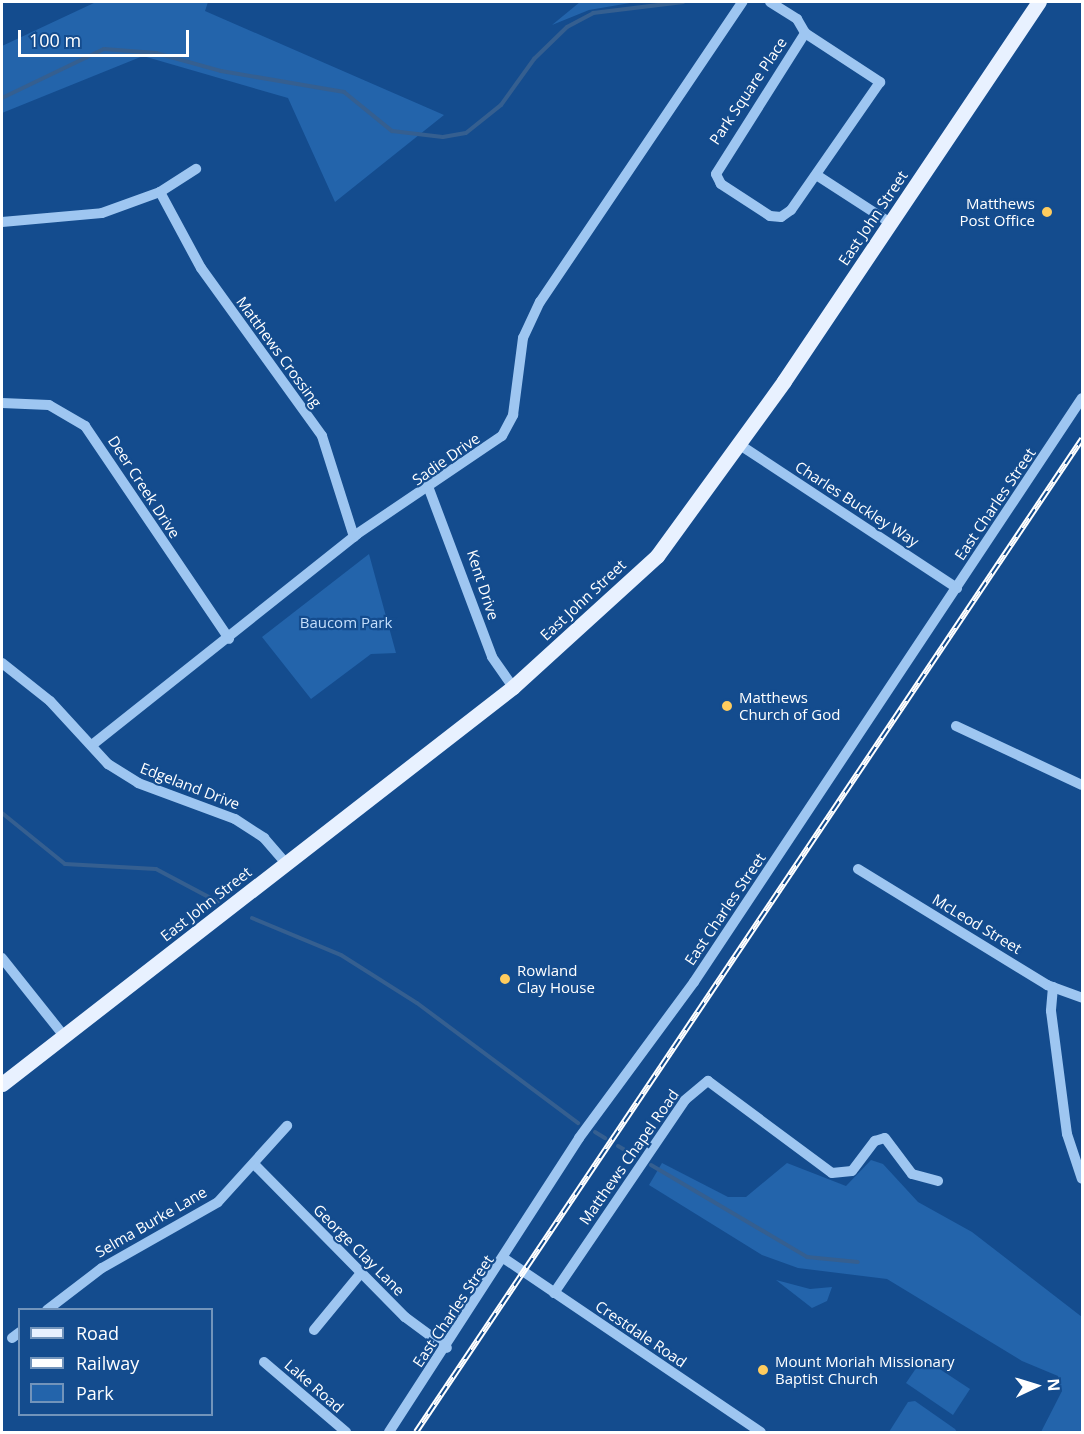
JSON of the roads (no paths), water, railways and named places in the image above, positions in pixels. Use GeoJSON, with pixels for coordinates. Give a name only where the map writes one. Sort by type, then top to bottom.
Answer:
{"type":"FeatureCollection","features":[{"type":"Feature","properties":{"kind":"main road","name":"East John Street"},"geometry":{"type":"LineString","coordinates":[[2,1084],[513,687],[657,556],[740,445],[892,224],[1039,2]]}},
{"type":"Feature","properties":{"kind":"street","name":"Sadie Drive"},"geometry":{"type":"LineString","coordinates":[[92,745],[229,639],[354,537],[494,444],[509,426],[518,358],[540,302],[742,2]]}},
{"type":"Feature","properties":{"kind":"street","name":"Park Square Place"},"geometry":{"type":"LineString","coordinates":[[770,2],[797,19],[805,33],[880,81],[818,176],[781,217],[770,216],[721,184],[716,174],[805,33]]}},
{"type":"Feature","properties":{"kind":"street"},"geometry":{"type":"LineString","coordinates":[[2,222],[79,218],[160,192],[196,169]]}},
{"type":"Feature","properties":{"kind":"street"},"geometry":{"type":"LineString","coordinates":[[818,176],[892,224]]}},
{"type":"Feature","properties":{"kind":"street","name":"Matthews Crossing"},"geometry":{"type":"LineString","coordinates":[[160,192],[201,268],[322,436],[354,537]]}},
{"type":"Feature","properties":{"kind":"street","name":"East Charles Street"},"geometry":{"type":"LineString","coordinates":[[388,1432],[447,1348],[505,1259],[579,1138],[694,982],[1083,398]]}},
{"type":"Feature","properties":{"kind":"street","name":"Deer Creek Drive"},"geometry":{"type":"LineString","coordinates":[[2,403],[49,405],[85,426],[229,639]]}},
{"type":"Feature","properties":{"kind":"street","name":"Charles Buckley Way"},"geometry":{"type":"LineString","coordinates":[[740,445],[957,588]]}},
{"type":"Feature","properties":{"kind":"street","name":"Kent Drive"},"geometry":{"type":"LineString","coordinates":[[429,489],[492,657],[513,687]]}},
{"type":"Feature","properties":{"kind":"street","name":"Edgeland Drive"},"geometry":{"type":"LineString","coordinates":[[2,663],[50,701],[92,745],[138,783],[247,825],[287,864]]}},
{"type":"Feature","properties":{"kind":"street"},"geometry":{"type":"LineString","coordinates":[[956,726],[1083,785]]}},
{"type":"Feature","properties":{"kind":"street","name":"McLeod Street"},"geometry":{"type":"LineString","coordinates":[[858,869],[1053,987],[1083,998]]}},
{"type":"Feature","properties":{"kind":"street"},"geometry":{"type":"LineString","coordinates":[[2,958],[64,1036]]}},
{"type":"Feature","properties":{"kind":"street"},"geometry":{"type":"LineString","coordinates":[[1053,987],[1051,1011],[1067,1134],[1083,1179]]}},
{"type":"Feature","properties":{"kind":"street","name":"Matthews Chapel Road"},"geometry":{"type":"LineString","coordinates":[[554,1293],[685,1100],[708,1081],[832,1173],[852,1171],[875,1141],[885,1138],[912,1173],[938,1181]]}},
{"type":"Feature","properties":{"kind":"street","name":"Selma Burke Lane"},"geometry":{"type":"LineString","coordinates":[[50,1308],[102,1268],[218,1202],[255,1165],[287,1126]]}},
{"type":"Feature","properties":{"kind":"street","name":"George Clay Lane"},"geometry":{"type":"LineString","coordinates":[[255,1165],[405,1317],[447,1348]]}},
{"type":"Feature","properties":{"kind":"street","name":"Crestdale Road"},"geometry":{"type":"LineString","coordinates":[[505,1259],[761,1432]]}},
{"type":"Feature","properties":{"kind":"street"},"geometry":{"type":"LineString","coordinates":[[314,1330],[361,1273]]}},
{"type":"Feature","properties":{"kind":"street","name":"Lake Road"},"geometry":{"type":"LineString","coordinates":[[264,1362],[346,1432]]}},
{"type":"Feature","properties":{"kind":"waterway"},"geometry":{"type":"LineString","coordinates":[[2,98],[104,49],[156,53],[221,71],[344,92],[392,131],[443,137],[466,133],[501,105],[534,59],[567,27],[593,13],[683,2]]}},
{"type":"Feature","properties":{"kind":"waterway"},"geometry":{"type":"LineString","coordinates":[[2,813],[65,864],[156,869],[218,902]]}},
{"type":"Feature","properties":{"kind":"waterway"},"geometry":{"type":"LineString","coordinates":[[252,918],[341,955],[417,1003],[578,1123]]}},
{"type":"Feature","properties":{"kind":"waterway"},"geometry":{"type":"LineString","coordinates":[[595,1132],[605,1138]]}},
{"type":"Feature","properties":{"kind":"waterway"},"geometry":{"type":"LineString","coordinates":[[618,1146],[635,1156]]}},
{"type":"Feature","properties":{"kind":"waterway"},"geometry":{"type":"LineString","coordinates":[[651,1165],[807,1257],[858,1262]]}},
{"type":"Feature","properties":{"kind":"railway"},"geometry":{"type":"LineString","coordinates":[[416,1432],[1082,439]]}},
{"type":"Feature","properties":{"kind":"place","name":"Matthews Post Office"},"geometry":{"type":"Point","coordinates":[1047,212]}},
{"type":"Feature","properties":{"kind":"place","name":"Matthews Church of God"},"geometry":{"type":"Point","coordinates":[727,706]}},
{"type":"Feature","properties":{"kind":"place","name":"Rowland Clay House"},"geometry":{"type":"Point","coordinates":[505,979]}},
{"type":"Feature","properties":{"kind":"place","name":"Mount Moriah Missionary Baptist Church"},"geometry":{"type":"Point","coordinates":[763,1370]}},
{"type":"Feature","properties":{"kind":"park label","name":"Baucom Park"},"geometry":{"type":"Point","coordinates":[346,623]}}]}
